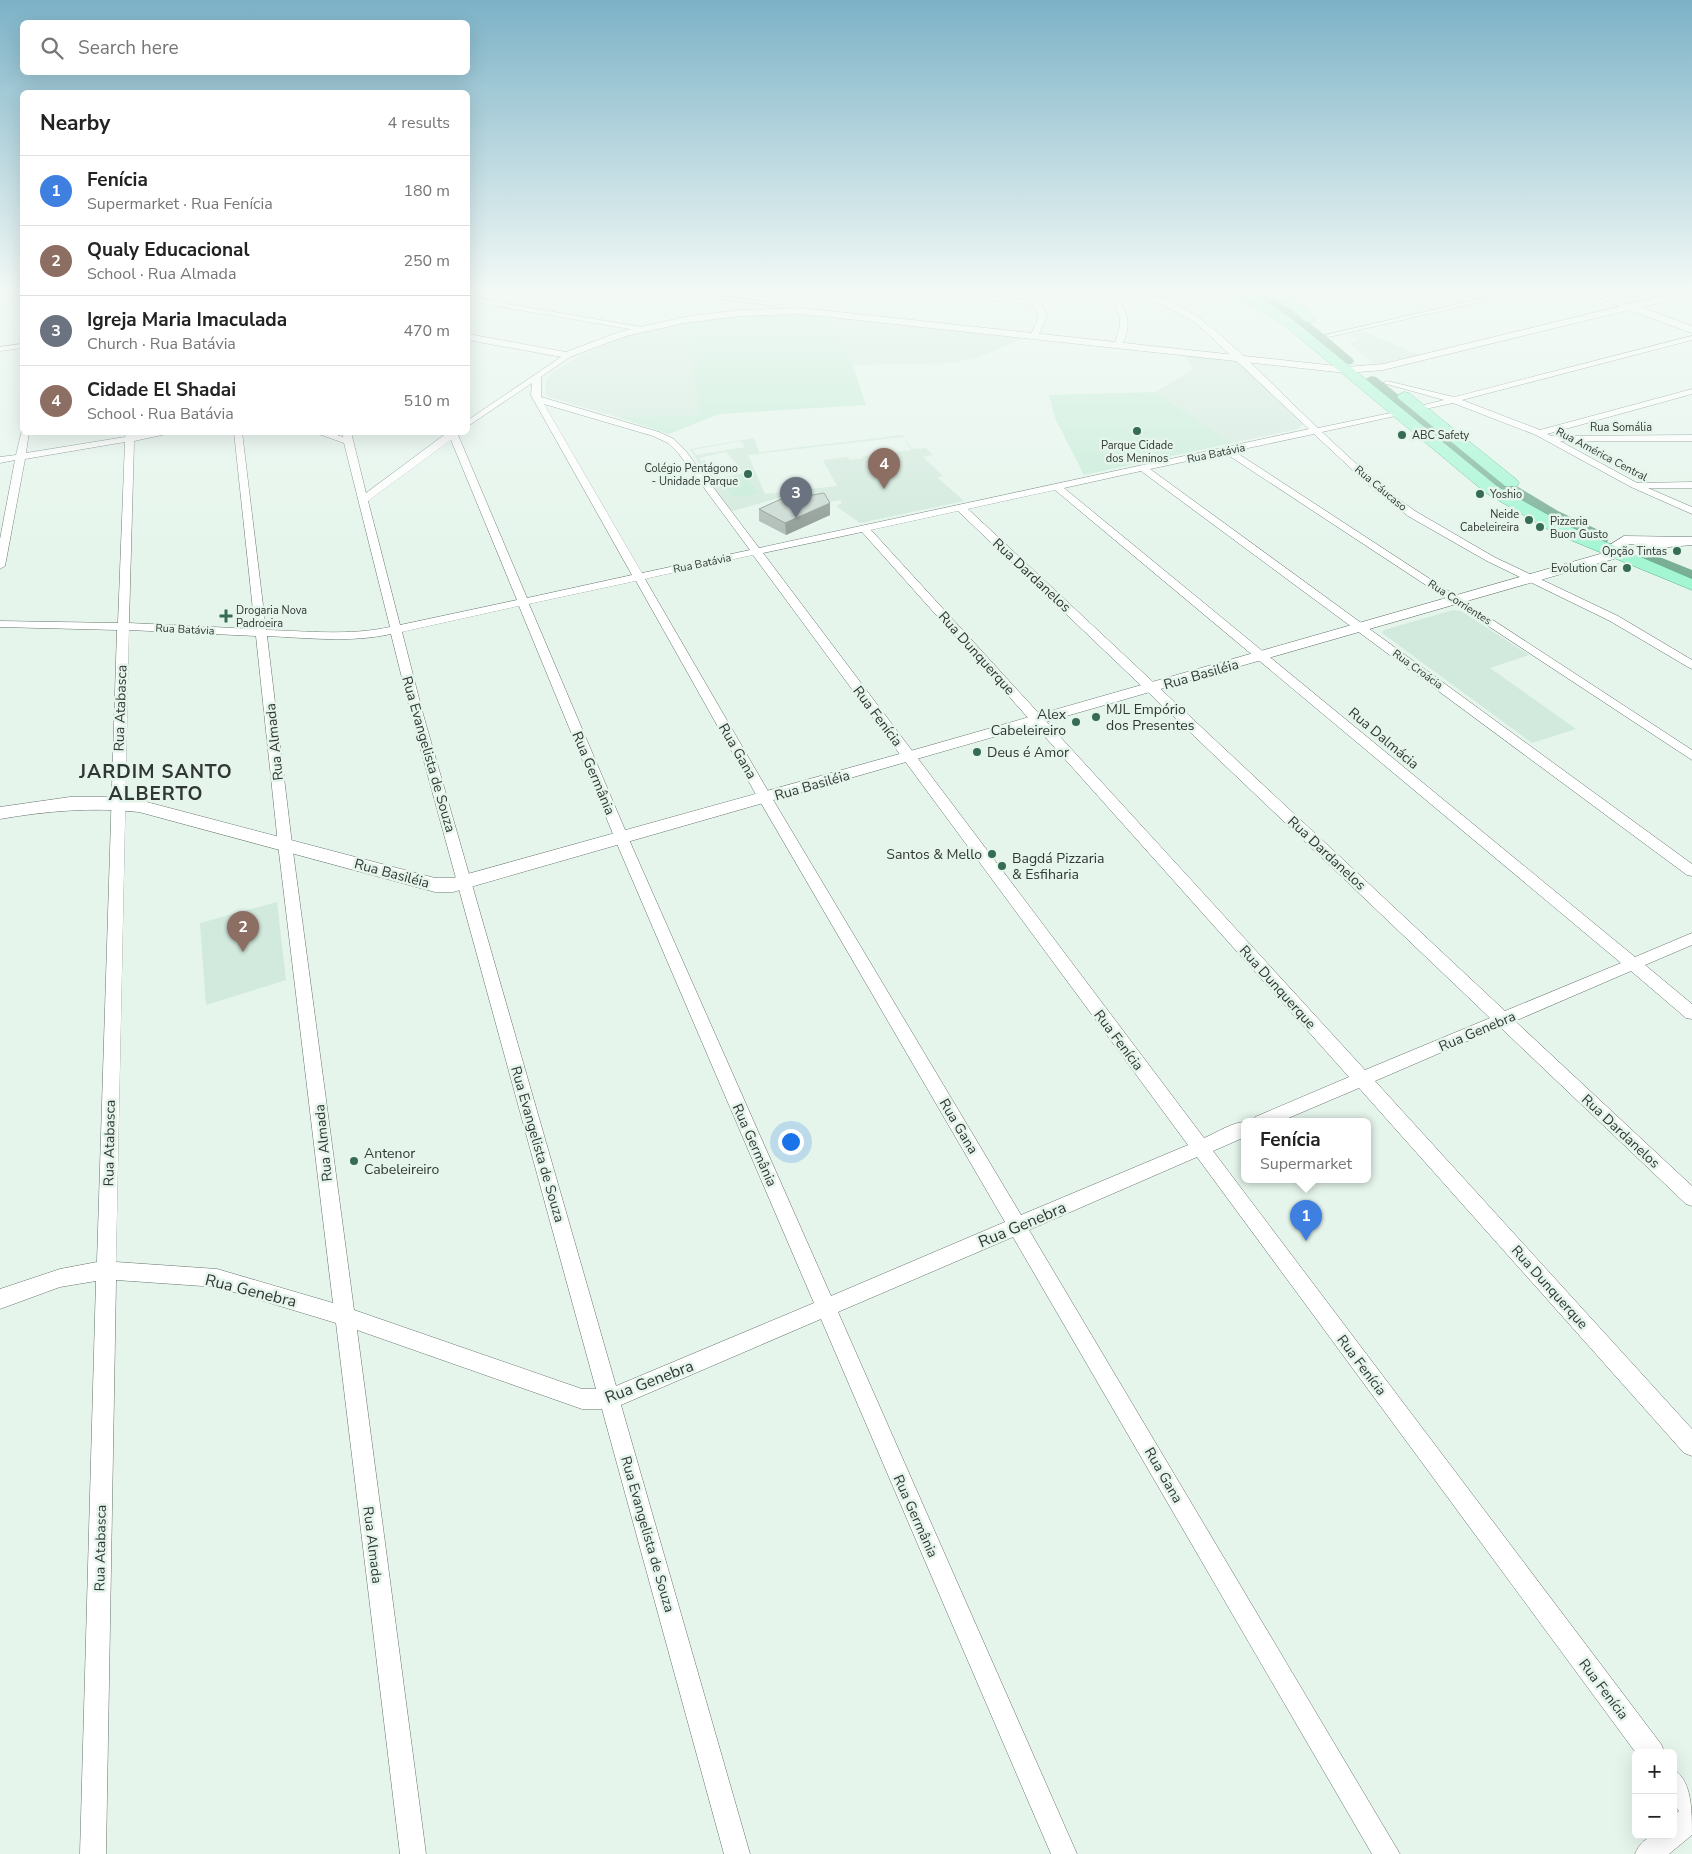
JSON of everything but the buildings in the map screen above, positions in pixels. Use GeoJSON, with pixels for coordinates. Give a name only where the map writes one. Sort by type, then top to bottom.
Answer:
{"type":"FeatureCollection","features":[{"type":"Feature","properties":{"kind":"main road"},"geometry":{"type":"LineString","coordinates":[[1352,376],[1492,490],[1546,522],[1626,548],[1666,557]]}},
{"type":"Feature","properties":{"kind":"main road"},"geometry":{"type":"LineString","coordinates":[[1372,376],[1379,376],[1494,472],[1558,510]]}},
{"type":"Feature","properties":{"kind":"main road"},"geometry":{"type":"LineString","coordinates":[[1585,523],[1692,586]]}},
{"type":"Feature","properties":{"kind":"street"},"geometry":{"type":"LineString","coordinates":[[470,423],[536,376]]}},
{"type":"Feature","properties":{"kind":"street"},"geometry":{"type":"LineString","coordinates":[[518,389],[536,397],[537,376]]}},
{"type":"Feature","properties":{"kind":"street","name":"Rua Cáucaso"},"geometry":{"type":"LineString","coordinates":[[1258,376],[1394,501],[1472,550],[1632,627],[1692,665]]}},
{"type":"Feature","properties":{"kind":"street","name":"Rua América Central"},"geometry":{"type":"LineString","coordinates":[[1379,376],[1454,400],[1550,438],[1634,485],[1692,511]]}},
{"type":"Feature","properties":{"kind":"street"},"geometry":{"type":"LineString","coordinates":[[1419,409],[1548,376]]}},
{"type":"Feature","properties":{"kind":"street"},"geometry":{"type":"LineString","coordinates":[[1539,434],[1692,391]]}},
{"type":"Feature","properties":{"kind":"street","name":"Rua Fenícia"},"geometry":{"type":"LineString","coordinates":[[536,397],[634,427],[671,441],[682,452],[1649,1749]]}},
{"type":"Feature","properties":{"kind":"street","name":"Rua Gana"},"geometry":{"type":"LineString","coordinates":[[536,397],[765,798],[1387,1854]]}},
{"type":"Feature","properties":{"kind":"street","name":"Rua Batávia"},"geometry":{"type":"LineString","coordinates":[[0,624],[355,636],[395,630],[1397,413]]}},
{"type":"Feature","properties":{"kind":"street"},"geometry":{"type":"LineString","coordinates":[[0,566],[24,435]]}},
{"type":"Feature","properties":{"kind":"street","name":"Rua Almada"},"geometry":{"type":"LineString","coordinates":[[238,435],[285,844],[322,1121],[332,1231],[413,1854]]}},
{"type":"Feature","properties":{"kind":"street"},"geometry":{"type":"LineString","coordinates":[[335,435],[347,437]]}},
{"type":"Feature","properties":{"kind":"street"},"geometry":{"type":"LineString","coordinates":[[362,500],[451,435]]}},
{"type":"Feature","properties":{"kind":"street","name":"Rua Germânia"},"geometry":{"type":"LineString","coordinates":[[455,435],[622,839],[1064,1854]]}},
{"type":"Feature","properties":{"kind":"street"},"geometry":{"type":"LineString","coordinates":[[0,460],[130,436]]}},
{"type":"Feature","properties":{"kind":"street","name":"Rua Atabasca"},"geometry":{"type":"LineString","coordinates":[[93,1854],[117,802],[130,436]]}},
{"type":"Feature","properties":{"kind":"street","name":"Rua Evangelista de Souza"},"geometry":{"type":"LineString","coordinates":[[347,437],[395,630],[737,1854]]}},
{"type":"Feature","properties":{"kind":"street","name":"Rua Somália"},"geometry":{"type":"LineString","coordinates":[[1550,438],[1692,438]]}},
{"type":"Feature","properties":{"kind":"street","name":"Rua Corrientes"},"geometry":{"type":"LineString","coordinates":[[1227,450],[1458,600],[1692,756]]}},
{"type":"Feature","properties":{"kind":"street","name":"Rua Croácia"},"geometry":{"type":"LineString","coordinates":[[1143,468],[1692,871]]}},
{"type":"Feature","properties":{"kind":"street"},"geometry":{"type":"LineString","coordinates":[[1634,485],[1692,485]]}},
{"type":"Feature","properties":{"kind":"street","name":"Rua Dalmácia"},"geometry":{"type":"LineString","coordinates":[[1057,487],[1692,1013]]}},
{"type":"Feature","properties":{"kind":"street","name":"Rua Dardanelos"},"geometry":{"type":"LineString","coordinates":[[961,508],[1692,1198]]}},
{"type":"Feature","properties":{"kind":"street","name":"Rua Dunquerque"},"geometry":{"type":"LineString","coordinates":[[864,528],[1692,1445]]}},
{"type":"Feature","properties":{"kind":"street"},"geometry":{"type":"LineString","coordinates":[[1626,548],[1685,541]]}},
{"type":"Feature","properties":{"kind":"street"},"geometry":{"type":"LineString","coordinates":[[1626,548],[1685,541]]}},
{"type":"Feature","properties":{"kind":"street","name":"Rua Basiléia"},"geometry":{"type":"LineString","coordinates":[[0,813],[41,806],[117,802],[159,810],[435,885],[466,882],[1531,580],[1626,548]]}},
{"type":"Feature","properties":{"kind":"street","name":"Rua Genebra"},"geometry":{"type":"LineString","coordinates":[[1272,1118],[1692,939]]}},
{"type":"Feature","properties":{"kind":"street","name":"Rua Genebra"},"geometry":{"type":"LineString","coordinates":[[0,1299],[60,1278],[106,1270],[217,1278],[324,1309],[344,1318],[582,1399],[610,1399],[1241,1131]]}},
{"type":"Feature","properties":{"kind":"street"},"geometry":{"type":"LineString","coordinates":[[1677,1787],[1692,1807]]}},
{"type":"Feature","properties":{"kind":"street"},"geometry":{"type":"LineString","coordinates":[[1677,1830],[1692,1818]]}},
{"type":"Feature","properties":{"kind":"street"},"geometry":{"type":"LineString","coordinates":[[1648,1854],[1666,1839]]}},
{"type":"Feature","properties":{"kind":"shaded area"},"geometry":{"type":"Polygon","coordinates":[[[550,376],[694,376],[700,415],[617,417],[549,397],[545,394],[546,380],[550,376]]]}},
{"type":"Feature","properties":{"kind":"shaded area"},"geometry":{"type":"Polygon","coordinates":[[[694,376],[856,376],[866,405],[719,414],[669,434],[617,417],[700,415],[694,376]]]}},
{"type":"Feature","properties":{"kind":"shaded area"},"geometry":{"type":"Polygon","coordinates":[[[1183,376],[1252,376],[1303,424],[1298,429],[1232,443],[1155,392],[1183,376]]]}},
{"type":"Feature","properties":{"kind":"shaded area","name":"Parque Cidade dos Meninos"},"geometry":{"type":"Polygon","coordinates":[[[1155,392],[1232,443],[1084,475],[1055,418],[1049,395],[1155,392]]]}},
{"type":"Feature","properties":{"kind":"shaded area"},"geometry":{"type":"Polygon","coordinates":[[[902,435],[912,449],[926,448],[933,455],[923,457],[943,476],[938,478],[964,501],[860,523],[836,506],[842,503],[840,500],[810,505],[800,492],[729,512],[690,449],[754,438],[759,452],[902,435]],[[903,437],[748,455],[765,494],[837,486],[823,460],[848,457],[850,460],[863,458],[862,456],[911,450],[903,437]],[[741,441],[693,450],[696,455],[745,447],[741,441]],[[726,452],[699,458],[701,461],[705,460],[719,478],[744,473],[726,452]]]}},
{"type":"Feature","properties":{"kind":"shaded area"},"geometry":{"type":"Polygon","coordinates":[[[744,475],[759,493],[734,498],[719,479],[744,475]]]}},
{"type":"Feature","properties":{"kind":"shaded area"},"geometry":{"type":"Polygon","coordinates":[[[1453,610],[1461,611],[1529,655],[1490,668],[1576,729],[1532,743],[1382,633],[1384,630],[1453,610]]]}},
{"type":"Feature","properties":{"kind":"shaded area"},"geometry":{"type":"Polygon","coordinates":[[[277,902],[286,980],[206,1005],[200,923],[277,902]]]}},
{"type":"Feature","properties":{"kind":"waterway"},"geometry":{"type":"LineString","coordinates":[[1371,380],[1494,480],[1552,515],[1600,538]]}},
{"type":"Feature","properties":{"kind":"waterway"},"geometry":{"type":"LineString","coordinates":[[1647,558],[1692,577]]}},
{"type":"Feature","properties":{"kind":"place","name":"Parque Cidade dos Meninos"},"geometry":{"type":"Point","coordinates":[1137,431]}},
{"type":"Feature","properties":{"kind":"place","name":"ABC Safety"},"geometry":{"type":"Point","coordinates":[1402,435]}},
{"type":"Feature","properties":{"kind":"place","name":"Colégio Pentágono - Unidade Parque"},"geometry":{"type":"Point","coordinates":[748,474]}},
{"type":"Feature","properties":{"kind":"place","name":"Cidade El Shadai"},"geometry":{"type":"Point","coordinates":[884,489]}},
{"type":"Feature","properties":{"kind":"place","name":"Yoshio"},"geometry":{"type":"Point","coordinates":[1480,494]}},
{"type":"Feature","properties":{"kind":"place","name":"Igreja Maria Imaculada"},"geometry":{"type":"Point","coordinates":[796,518]}},
{"type":"Feature","properties":{"kind":"place","name":"Neide Cabeleireira"},"geometry":{"type":"Point","coordinates":[1529,520]}},
{"type":"Feature","properties":{"kind":"place","name":"Pizzeria Buon Gusto"},"geometry":{"type":"Point","coordinates":[1540,527]}},
{"type":"Feature","properties":{"kind":"place","name":"Opção Tintas"},"geometry":{"type":"Point","coordinates":[1677,551]}},
{"type":"Feature","properties":{"kind":"place","name":"Evolution Car"},"geometry":{"type":"Point","coordinates":[1627,568]}},
{"type":"Feature","properties":{"kind":"place","name":"Drogaria Nova Padroeira"},"geometry":{"type":"Point","coordinates":[226,616]}},
{"type":"Feature","properties":{"kind":"place","name":"MJL Empório dos Presentes"},"geometry":{"type":"Point","coordinates":[1096,717]}},
{"type":"Feature","properties":{"kind":"place","name":"Alex Cabeleireiro"},"geometry":{"type":"Point","coordinates":[1076,722]}},
{"type":"Feature","properties":{"kind":"place","name":"Deus é Amor"},"geometry":{"type":"Point","coordinates":[977,752]}},
{"type":"Feature","properties":{"kind":"place","name":"Santos & Mello"},"geometry":{"type":"Point","coordinates":[992,854]}},
{"type":"Feature","properties":{"kind":"place","name":"Bagdá Pizzaria & Esfiharia"},"geometry":{"type":"Point","coordinates":[1002,866]}},
{"type":"Feature","properties":{"kind":"place","name":"Qualy Educacional"},"geometry":{"type":"Point","coordinates":[243,952]}},
{"type":"Feature","properties":{"kind":"place","name":"Antenor Cabeleireiro"},"geometry":{"type":"Point","coordinates":[354,1161]}},
{"type":"Feature","properties":{"kind":"place","name":"Fenícia"},"geometry":{"type":"Point","coordinates":[1306,1241]}},
{"type":"Feature","properties":{"kind":"district","name":"JARDIM SANTO ALBERTO"},"geometry":{"type":"Point","coordinates":[156,782]}}]}
